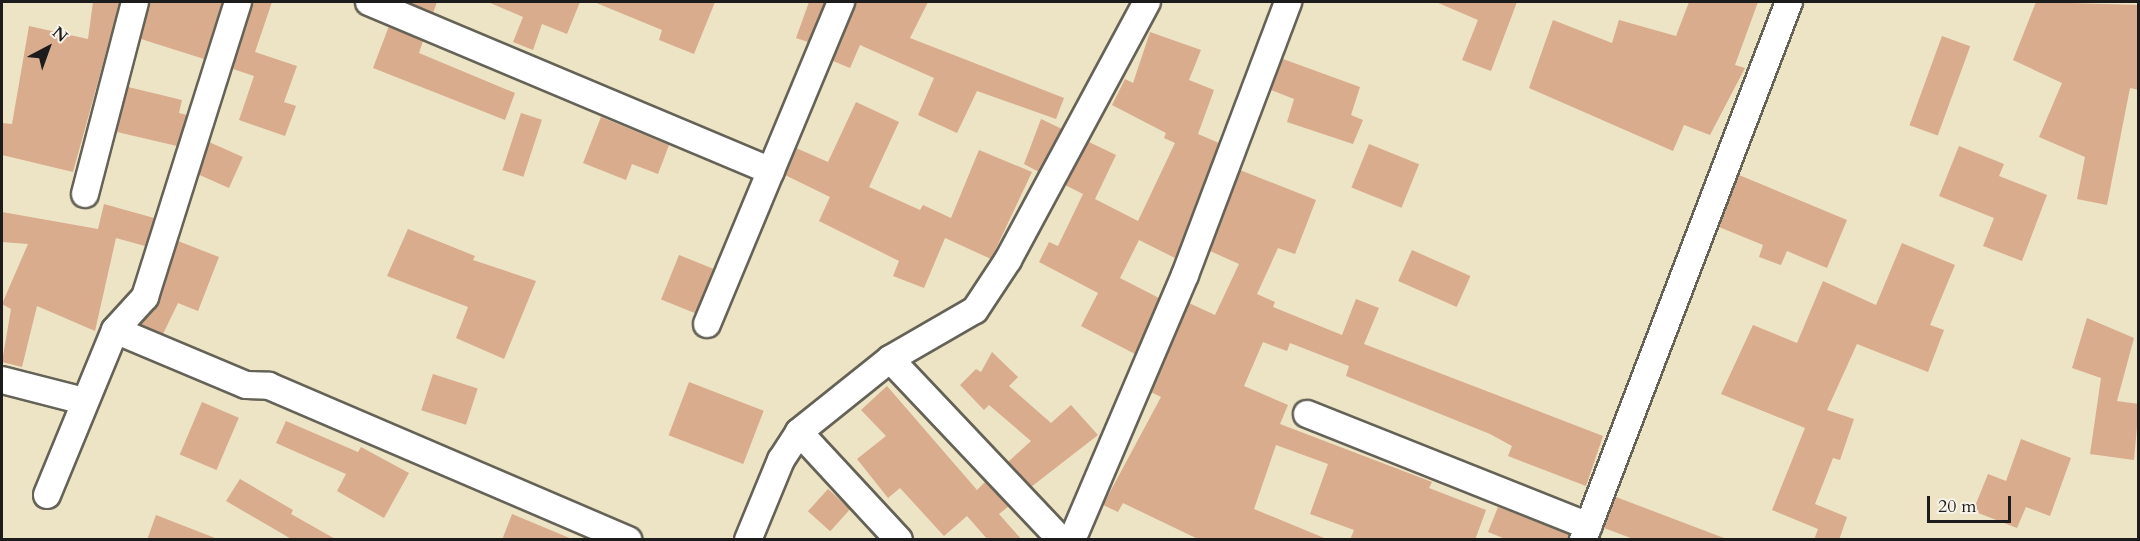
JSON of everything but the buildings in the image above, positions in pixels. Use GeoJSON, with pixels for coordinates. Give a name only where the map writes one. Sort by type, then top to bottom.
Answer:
{"type":"FeatureCollection","features":[{"type":"Feature","properties":{"kind":"street"},"geometry":{"type":"LineString","coordinates":[[85,194],[135,2]]}},
{"type":"Feature","properties":{"kind":"street"},"geometry":{"type":"LineString","coordinates":[[47,495],[115,330],[145,297],[238,2]]}},
{"type":"Feature","properties":{"kind":"street"},"geometry":{"type":"LineString","coordinates":[[369,2],[771,171]]}},
{"type":"Feature","properties":{"kind":"street"},"geometry":{"type":"LineString","coordinates":[[706,324],[841,2]]}},
{"type":"Feature","properties":{"kind":"street"},"geometry":{"type":"LineString","coordinates":[[748,540],[781,460],[799,432],[890,359],[975,310],[1008,260],[1147,2]]}},
{"type":"Feature","properties":{"kind":"street"},"geometry":{"type":"LineString","coordinates":[[1072,540],[1185,274],[1288,2]]}},
{"type":"Feature","properties":{"kind":"street"},"geometry":{"type":"LineString","coordinates":[[1307,414],[1586,533],[1789,2]]}},
{"type":"Feature","properties":{"kind":"street"},"geometry":{"type":"LineString","coordinates":[[115,330],[246,385],[269,386],[628,540]]}},
{"type":"Feature","properties":{"kind":"street"},"geometry":{"type":"LineString","coordinates":[[890,359],[1060,540]]}},
{"type":"Feature","properties":{"kind":"street"},"geometry":{"type":"LineString","coordinates":[[2,380],[84,401]]}},
{"type":"Feature","properties":{"kind":"street"},"geometry":{"type":"LineString","coordinates":[[799,432],[899,540]]}}]}
